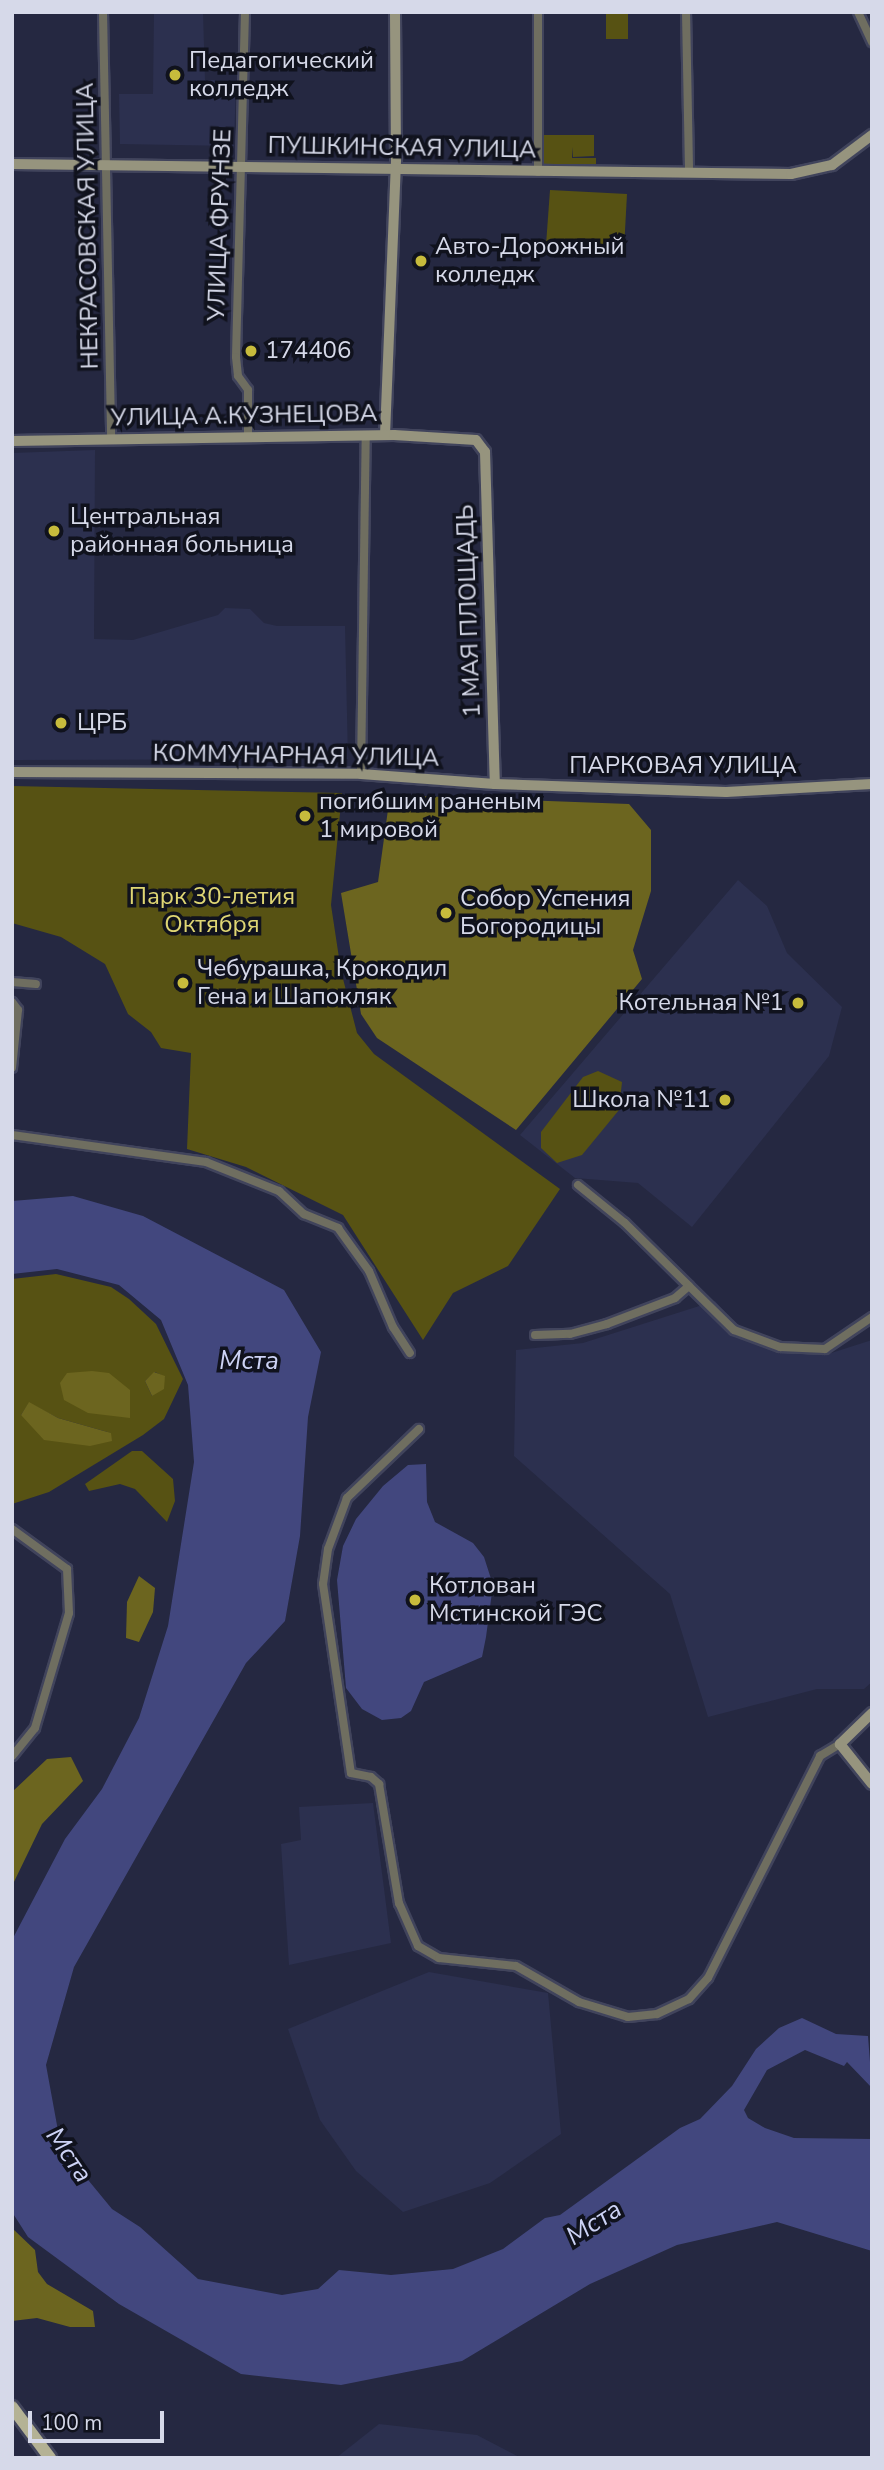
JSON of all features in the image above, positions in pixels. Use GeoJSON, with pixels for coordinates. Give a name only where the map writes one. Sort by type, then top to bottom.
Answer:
{"type":"FeatureCollection","features":[{"type":"Feature","properties":{"kind":"main road"},"geometry":{"type":"LineString","coordinates":[[385,435],[395,166],[395,12]]}},
{"type":"Feature","properties":{"kind":"main road","name":"ПУШКИНСКАЯ УЛИЦА"},"geometry":{"type":"LineString","coordinates":[[12,164],[395,166],[538,172],[790,174],[832,165],[872,135]]}},
{"type":"Feature","properties":{"kind":"main road","name":"УЛИЦА А.КУЗНЕЦОВА"},"geometry":{"type":"LineString","coordinates":[[12,441],[366,435],[465,436],[476,440]]}},
{"type":"Feature","properties":{"kind":"main road","name":"1 МАЯ ПЛОЩАДЬ"},"geometry":{"type":"LineString","coordinates":[[476,440],[485,452],[495,784]]}},
{"type":"Feature","properties":{"kind":"main road","name":"КОММУНАРНАЯ УЛИЦА"},"geometry":{"type":"LineString","coordinates":[[12,772],[360,774],[495,784]]}},
{"type":"Feature","properties":{"kind":"main road","name":"ПАРКОВАЯ УЛИЦА"},"geometry":{"type":"LineString","coordinates":[[495,784],[726,792],[872,784]]}},
{"type":"Feature","properties":{"kind":"main road"},"geometry":{"type":"LineString","coordinates":[[872,1713],[839,1744],[872,1784]]}},
{"type":"Feature","properties":{"kind":"main road"},"geometry":{"type":"LineString","coordinates":[[12,2407],[50,2458]]}},
{"type":"Feature","properties":{"kind":"street","name":"НЕКРАСОВСКАЯ УЛИЦА"},"geometry":{"type":"LineString","coordinates":[[103,12],[111,439]]}},
{"type":"Feature","properties":{"kind":"street","name":"УЛИЦА ФРУНЗЕ"},"geometry":{"type":"LineString","coordinates":[[245,12],[236,357],[239,376],[248,390],[248,436]]}},
{"type":"Feature","properties":{"kind":"street"},"geometry":{"type":"LineString","coordinates":[[538,12],[538,172]]}},
{"type":"Feature","properties":{"kind":"street"},"geometry":{"type":"LineString","coordinates":[[686,12],[688,172]]}},
{"type":"Feature","properties":{"kind":"street"},"geometry":{"type":"LineString","coordinates":[[858,12],[872,42]]}},
{"type":"Feature","properties":{"kind":"street"},"geometry":{"type":"LineString","coordinates":[[360,774],[366,435]]}},
{"type":"Feature","properties":{"kind":"street"},"geometry":{"type":"LineString","coordinates":[[12,982],[36,984]]}},
{"type":"Feature","properties":{"kind":"street"},"geometry":{"type":"LineString","coordinates":[[12,1002],[18,1010],[12,1068]]}},
{"type":"Feature","properties":{"kind":"street"},"geometry":{"type":"LineString","coordinates":[[12,1135],[206,1163],[279,1191],[304,1214],[338,1228],[369,1271],[393,1327],[410,1353]]}},
{"type":"Feature","properties":{"kind":"street"},"geometry":{"type":"LineString","coordinates":[[578,1185],[625,1223],[734,1330],[780,1347],[825,1349],[872,1317]]}},
{"type":"Feature","properties":{"kind":"street"},"geometry":{"type":"LineString","coordinates":[[535,1335],[570,1334],[607,1324],[675,1298],[688,1286]]}},
{"type":"Feature","properties":{"kind":"street"},"geometry":{"type":"LineString","coordinates":[[419,1429],[347,1498],[328,1549],[323,1584],[351,1773],[371,1777],[379,1784],[393,1881],[418,1946],[439,1958],[516,1966],[579,2002],[628,2017],[657,2014],[689,1999],[708,1978],[820,1756],[839,1744]]}},
{"type":"Feature","properties":{"kind":"street"},"geometry":{"type":"LineString","coordinates":[[12,1529],[67,1569],[69,1612],[34,1728],[12,1756]]}},
{"type":"Feature","properties":{"kind":"shaded area"},"geometry":{"type":"Polygon","coordinates":[[[154,12],[203,12],[205,80],[236,80],[234,146],[120,144],[119,94],[153,94],[154,12]]]}},
{"type":"Feature","properties":{"kind":"shaded area","name":"Центральная районная больница"},"geometry":{"type":"Polygon","coordinates":[[[95,450],[94,639],[133,640],[218,615],[225,608],[250,609],[264,623],[277,626],[345,626],[348,759],[12,760],[12,453],[95,450]]]}},
{"type":"Feature","properties":{"kind":"shaded area"},"geometry":{"type":"Polygon","coordinates":[[[390,795],[629,804],[651,830],[651,891],[633,950],[642,979],[516,1130],[377,1038],[361,1014],[341,893],[378,882],[390,795]]]}},
{"type":"Feature","properties":{"kind":"shaded area"},"geometry":{"type":"Polygon","coordinates":[[[738,880],[767,906],[787,953],[842,1007],[829,1056],[692,1227],[638,1183],[575,1178],[520,1135],[738,880]]]}},
{"type":"Feature","properties":{"kind":"shaded area"},"geometry":{"type":"Polygon","coordinates":[[[715,1301],[750,1340],[825,1355],[872,1340],[872,1682],[864,1689],[817,1689],[708,1717],[670,1594],[514,1456],[516,1350],[583,1343],[715,1301]]]}},
{"type":"Feature","properties":{"kind":"shaded area"},"geometry":{"type":"Polygon","coordinates":[[[154,1372],[165,1376],[164,1389],[152,1396],[145,1381],[154,1372]]]}},
{"type":"Feature","properties":{"kind":"shaded area"},"geometry":{"type":"Polygon","coordinates":[[[67,1373],[109,1373],[130,1390],[130,1418],[88,1413],[64,1400],[60,1383],[67,1373]]]}},
{"type":"Feature","properties":{"kind":"shaded area"},"geometry":{"type":"Polygon","coordinates":[[[29,1402],[58,1418],[111,1433],[112,1441],[90,1446],[44,1440],[21,1415],[29,1402]]]}},
{"type":"Feature","properties":{"kind":"shaded area"},"geometry":{"type":"Polygon","coordinates":[[[139,1576],[155,1588],[153,1612],[139,1642],[126,1638],[127,1602],[139,1576]]]}},
{"type":"Feature","properties":{"kind":"shaded area"},"geometry":{"type":"Polygon","coordinates":[[[71,1757],[83,1781],[42,1824],[12,1886],[12,1792],[47,1759],[71,1757]]]}},
{"type":"Feature","properties":{"kind":"shaded area"},"geometry":{"type":"Polygon","coordinates":[[[373,1803],[391,1943],[289,1965],[281,1844],[301,1840],[299,1807],[373,1803]]]}},
{"type":"Feature","properties":{"kind":"shaded area"},"geometry":{"type":"Polygon","coordinates":[[[429,1972],[548,1993],[561,2134],[490,2183],[403,2212],[356,2171],[320,2120],[288,2029],[429,1972]]]}},
{"type":"Feature","properties":{"kind":"shaded area"},"geometry":{"type":"Polygon","coordinates":[[[12,2228],[35,2250],[38,2272],[47,2284],[93,2311],[95,2327],[70,2327],[37,2318],[12,2321],[12,2228]]]}},
{"type":"Feature","properties":{"kind":"shaded area"},"geometry":{"type":"Polygon","coordinates":[[[379,2424],[477,2435],[521,2458],[336,2458],[379,2424]]]}},
{"type":"Feature","properties":{"kind":"green space"},"geometry":{"type":"Polygon","coordinates":[[[606,12],[628,12],[628,39],[606,39],[606,12]]]}},
{"type":"Feature","properties":{"kind":"green space"},"geometry":{"type":"Polygon","coordinates":[[[543,135],[594,135],[594,156],[573,157],[572,147],[572,158],[596,158],[596,164],[544,165],[543,135]]]}},
{"type":"Feature","properties":{"kind":"green space"},"geometry":{"type":"Polygon","coordinates":[[[550,190],[627,194],[624,249],[546,245],[550,190]]]}},
{"type":"Feature","properties":{"kind":"green space","name":"Парк 30-летия Октября"},"geometry":{"type":"Polygon","coordinates":[[[12,786],[342,793],[331,905],[341,971],[357,1033],[374,1054],[560,1189],[508,1266],[453,1293],[423,1340],[343,1215],[246,1167],[187,1149],[191,1053],[161,1048],[151,1032],[128,1014],[105,964],[61,937],[12,923],[12,786]]]}},
{"type":"Feature","properties":{"kind":"green space"},"geometry":{"type":"Polygon","coordinates":[[[598,1071],[622,1082],[619,1110],[582,1155],[557,1163],[541,1148],[541,1132],[583,1077],[598,1071]]]}},
{"type":"Feature","properties":{"kind":"green space"},"geometry":{"type":"Polygon","coordinates":[[[56,1274],[111,1287],[129,1299],[156,1324],[183,1379],[164,1419],[143,1435],[49,1492],[12,1504],[12,1279],[56,1274]],[[92,1371],[88,1413],[112,1413],[92,1371]],[[155,1372],[145,1381],[152,1396],[165,1377],[155,1372]],[[29,1403],[21,1415],[111,1433],[58,1418],[29,1403]]]}},
{"type":"Feature","properties":{"kind":"green space"},"geometry":{"type":"Polygon","coordinates":[[[132,1451],[142,1451],[173,1479],[175,1501],[167,1522],[135,1489],[120,1484],[89,1491],[85,1484],[132,1451]]]}},
{"type":"Feature","properties":{"kind":"water","name":"Мста"},"geometry":{"type":"Polygon","coordinates":[[[73,1196],[143,1216],[284,1290],[321,1352],[308,1417],[300,1536],[285,1621],[246,1663],[74,1967],[46,2065],[61,2147],[112,2209],[140,2227],[198,2279],[282,2295],[318,2289],[339,2270],[391,2275],[453,2269],[503,2249],[545,2218],[560,2215],[680,2128],[700,2119],[732,2086],[756,2049],[779,2028],[802,2018],[836,2034],[868,2036],[872,2088],[847,2062],[844,2066],[805,2050],[767,2070],[744,2110],[748,2118],[765,2128],[794,2138],[872,2139],[872,2251],[777,2222],[677,2245],[590,2284],[462,2361],[341,2385],[241,2374],[119,2304],[28,2237],[12,2212],[12,1940],[65,1839],[102,1789],[139,1718],[168,1626],[194,1462],[188,1385],[161,1320],[119,1285],[57,1269],[12,1274],[12,1201],[73,1196]]]}},
{"type":"Feature","properties":{"kind":"water","name":"Котлован Мстинской ГЭС"},"geometry":{"type":"Polygon","coordinates":[[[426,1464],[427,1502],[435,1522],[473,1543],[484,1557],[493,1585],[486,1637],[482,1657],[424,1682],[411,1711],[401,1718],[382,1720],[362,1709],[346,1688],[337,1580],[343,1546],[356,1519],[383,1486],[408,1465],[426,1464]]]}},
{"type":"Feature","properties":{"kind":"place","name":"Педагогический колледж"},"geometry":{"type":"Point","coordinates":[175,75]}},
{"type":"Feature","properties":{"kind":"place","name":"Авто-Дорожный колледж"},"geometry":{"type":"Point","coordinates":[421,261]}},
{"type":"Feature","properties":{"kind":"place","name":"174406"},"geometry":{"type":"Point","coordinates":[251,351]}},
{"type":"Feature","properties":{"kind":"place","name":"Центральная районная больница"},"geometry":{"type":"Point","coordinates":[54,531]}},
{"type":"Feature","properties":{"kind":"place","name":"ЦРБ"},"geometry":{"type":"Point","coordinates":[61,723]}},
{"type":"Feature","properties":{"kind":"place","name":"погибшим раненым 1 мировой"},"geometry":{"type":"Point","coordinates":[305,816]}},
{"type":"Feature","properties":{"kind":"place","name":"Собор Успения Богородицы"},"geometry":{"type":"Point","coordinates":[446,913]}},
{"type":"Feature","properties":{"kind":"place","name":"Чебурашка, Крокодил Гена и Шапокляк"},"geometry":{"type":"Point","coordinates":[183,983]}},
{"type":"Feature","properties":{"kind":"place","name":"Котельная №1"},"geometry":{"type":"Point","coordinates":[798,1003]}},
{"type":"Feature","properties":{"kind":"place","name":"Школа №11"},"geometry":{"type":"Point","coordinates":[725,1100]}},
{"type":"Feature","properties":{"kind":"place","name":"Котлован Мстинской ГЭС"},"geometry":{"type":"Point","coordinates":[415,1600]}}]}
